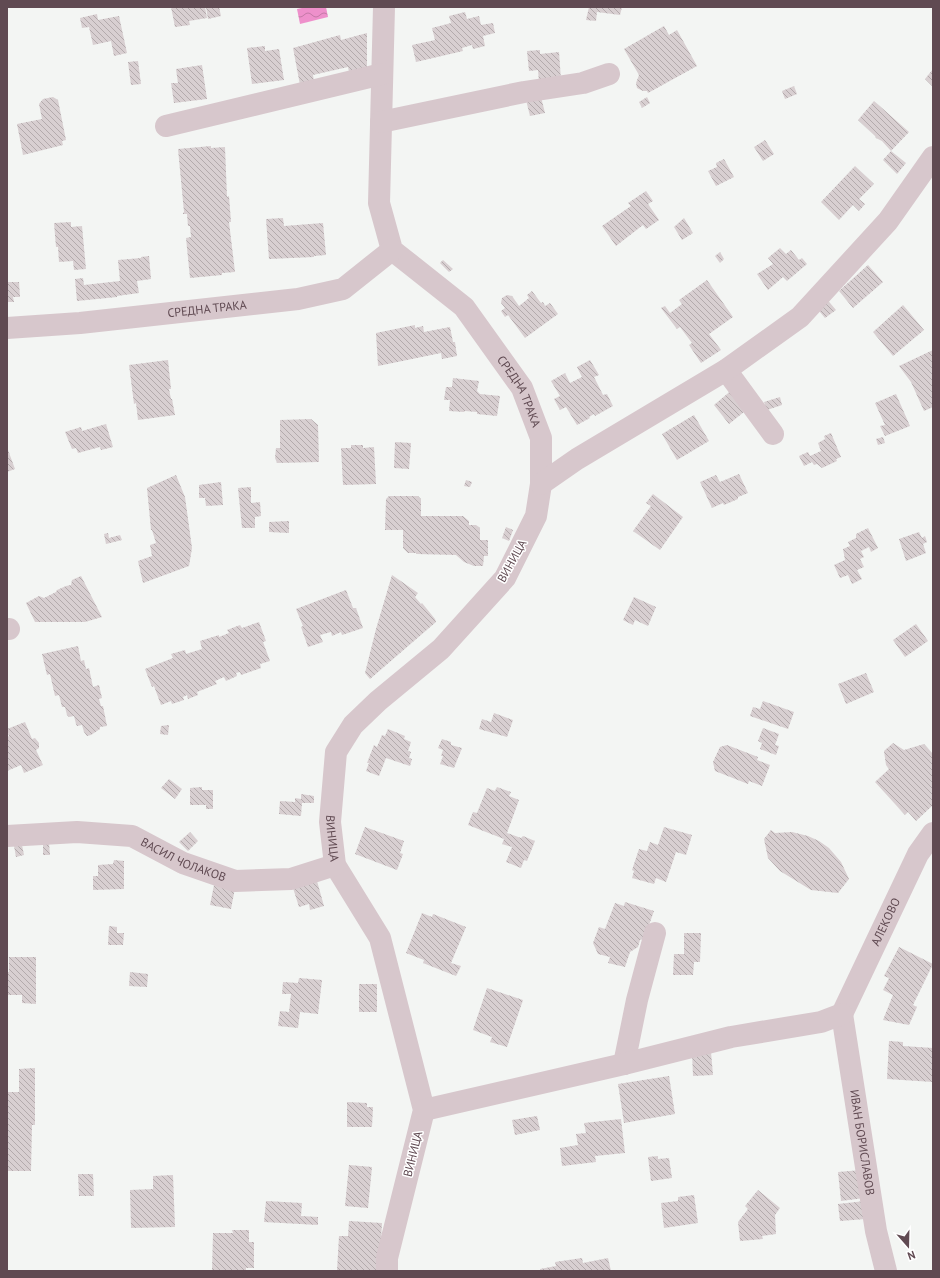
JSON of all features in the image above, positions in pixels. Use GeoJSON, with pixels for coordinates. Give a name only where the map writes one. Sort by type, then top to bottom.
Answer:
{"type":"FeatureCollection","features":[{"type":"Feature","properties":{"kind":"street"},"geometry":{"type":"LineString","coordinates":[[384,7],[379,203],[392,250]]}},
{"type":"Feature","properties":{"kind":"street"},"geometry":{"type":"LineString","coordinates":[[166,126],[382,74]]}},
{"type":"Feature","properties":{"kind":"street"},"geometry":{"type":"LineString","coordinates":[[381,122],[524,92],[583,83],[609,74]]}},
{"type":"Feature","properties":{"kind":"street"},"geometry":{"type":"LineString","coordinates":[[541,484],[577,459],[726,370],[800,317],[888,222],[933,157]]}},
{"type":"Feature","properties":{"kind":"street","name":"СРЕДНА ТРАКА"},"geometry":{"type":"LineString","coordinates":[[7,328],[80,323],[298,299],[343,289],[392,250],[464,307],[522,388],[541,438],[541,484]]}},
{"type":"Feature","properties":{"kind":"street"},"geometry":{"type":"LineString","coordinates":[[726,370],[773,434]]}},
{"type":"Feature","properties":{"kind":"street","name":"ВИНИЦА"},"geometry":{"type":"LineString","coordinates":[[387,1271],[387,1258],[424,1110],[380,938],[335,865],[330,822],[336,752],[353,725],[378,701],[441,649],[505,578],[536,516],[541,484]]}},
{"type":"Feature","properties":{"kind":"street","name":"ВАСИЛ ЧОЛАКОВ"},"geometry":{"type":"LineString","coordinates":[[7,836],[77,832],[132,836],[183,863],[235,881],[291,879],[335,865]]}},
{"type":"Feature","properties":{"kind":"street","name":"АЛЕКОВО"},"geometry":{"type":"LineString","coordinates":[[842,1014],[918,854],[933,833]]}},
{"type":"Feature","properties":{"kind":"street"},"geometry":{"type":"LineString","coordinates":[[624,1064],[637,1000],[654,933]]}},
{"type":"Feature","properties":{"kind":"street"},"geometry":{"type":"LineString","coordinates":[[424,1110],[624,1064],[732,1037],[820,1022],[842,1014]]}},
{"type":"Feature","properties":{"kind":"street","name":"ИВАН БОРИСЛАВОВ"},"geometry":{"type":"LineString","coordinates":[[842,1014],[876,1231],[886,1271]]}},
{"type":"Feature","properties":{"kind":"water"},"geometry":{"type":"Polygon","coordinates":[[[307,7],[326,7],[328,17],[300,24],[297,9],[307,7]]]}},
{"type":"Feature","properties":{"kind":"building"},"geometry":{"type":"Polygon","coordinates":[[[171,7],[205,7],[207,18],[189,21],[190,25],[175,27],[171,7]]]}},
{"type":"Feature","properties":{"kind":"building"},"geometry":{"type":"Polygon","coordinates":[[[206,7],[219,7],[221,16],[208,19],[206,7]]]}},
{"type":"Feature","properties":{"kind":"building"},"geometry":{"type":"Polygon","coordinates":[[[589,7],[622,7],[620,15],[597,12],[596,21],[586,20],[589,7]]]}},
{"type":"Feature","properties":{"kind":"building"},"geometry":{"type":"Polygon","coordinates":[[[465,12],[467,19],[479,16],[481,25],[493,23],[495,33],[483,36],[485,46],[473,49],[472,45],[462,48],[463,51],[416,62],[412,45],[435,40],[432,28],[451,23],[449,16],[465,12]]]}},
{"type":"Feature","properties":{"kind":"building"},"geometry":{"type":"Polygon","coordinates":[[[97,14],[98,20],[119,16],[127,53],[114,56],[111,41],[93,45],[89,27],[82,28],[80,18],[97,14]]]}},
{"type":"Feature","properties":{"kind":"building"},"geometry":{"type":"Polygon","coordinates":[[[664,26],[669,35],[677,30],[697,66],[648,93],[647,91],[637,88],[636,83],[639,75],[624,49],[664,26]]]}},
{"type":"Feature","properties":{"kind":"building"},"geometry":{"type":"Polygon","coordinates":[[[367,33],[367,67],[349,72],[348,67],[313,75],[314,81],[300,85],[293,48],[340,35],[341,40],[367,33]]]}},
{"type":"Feature","properties":{"kind":"building"},"geometry":{"type":"Polygon","coordinates":[[[265,46],[265,51],[279,49],[284,80],[252,84],[247,48],[265,46]]]}},
{"type":"Feature","properties":{"kind":"building"},"geometry":{"type":"Polygon","coordinates":[[[540,50],[540,54],[559,52],[561,80],[539,82],[538,70],[529,71],[527,51],[540,50]]]}},
{"type":"Feature","properties":{"kind":"building"},"geometry":{"type":"Polygon","coordinates":[[[138,61],[141,84],[131,85],[128,62],[138,61]]]}},
{"type":"Feature","properties":{"kind":"building"},"geometry":{"type":"Polygon","coordinates":[[[202,65],[207,99],[174,103],[171,83],[178,83],[176,69],[202,65]]]}},
{"type":"Feature","properties":{"kind":"building"},"geometry":{"type":"Polygon","coordinates":[[[933,69],[933,87],[925,79],[933,69]]]}},
{"type":"Feature","properties":{"kind":"building"},"geometry":{"type":"Polygon","coordinates":[[[794,86],[797,94],[785,99],[782,91],[794,86]]]}},
{"type":"Feature","properties":{"kind":"building"},"geometry":{"type":"Polygon","coordinates":[[[53,97],[58,100],[66,140],[62,141],[63,145],[23,155],[17,124],[42,119],[39,104],[43,99],[53,97]]]}},
{"type":"Feature","properties":{"kind":"building"},"geometry":{"type":"Polygon","coordinates":[[[541,97],[545,113],[530,116],[526,100],[541,97]]]}},
{"type":"Feature","properties":{"kind":"building"},"geometry":{"type":"Polygon","coordinates":[[[647,97],[650,103],[642,108],[639,102],[647,97]]]}},
{"type":"Feature","properties":{"kind":"building"},"geometry":{"type":"Polygon","coordinates":[[[874,101],[909,132],[891,151],[858,120],[874,101]]]}},
{"type":"Feature","properties":{"kind":"building"},"geometry":{"type":"Polygon","coordinates":[[[765,140],[774,154],[763,161],[754,147],[765,140]]]}},
{"type":"Feature","properties":{"kind":"building"},"geometry":{"type":"Polygon","coordinates":[[[211,146],[211,148],[225,147],[227,197],[229,196],[231,222],[229,222],[235,272],[222,273],[222,275],[190,278],[186,238],[191,237],[190,226],[188,226],[187,214],[183,214],[178,149],[211,146]]]}},
{"type":"Feature","properties":{"kind":"building"},"geometry":{"type":"Polygon","coordinates":[[[891,151],[906,163],[897,174],[883,160],[891,151]]]}},
{"type":"Feature","properties":{"kind":"building"},"geometry":{"type":"Polygon","coordinates":[[[724,159],[734,177],[716,186],[708,171],[717,167],[716,163],[724,159]]]}},
{"type":"Feature","properties":{"kind":"building"},"geometry":{"type":"Polygon","coordinates":[[[855,166],[874,184],[859,199],[865,204],[859,211],[853,205],[839,220],[821,202],[855,166]]]}},
{"type":"Feature","properties":{"kind":"building"},"geometry":{"type":"Polygon","coordinates":[[[646,191],[653,201],[648,204],[659,220],[646,229],[643,225],[616,246],[602,226],[631,206],[628,203],[646,191]]]}},
{"type":"Feature","properties":{"kind":"building"},"geometry":{"type":"Polygon","coordinates":[[[283,218],[284,226],[323,223],[326,255],[269,259],[266,219],[283,218]]]}},
{"type":"Feature","properties":{"kind":"building"},"geometry":{"type":"Polygon","coordinates":[[[684,218],[693,233],[682,240],[674,227],[684,218]]]}},
{"type":"Feature","properties":{"kind":"building"},"geometry":{"type":"Polygon","coordinates":[[[71,222],[71,227],[82,226],[86,269],[74,270],[73,261],[59,262],[54,223],[71,222]]]}},
{"type":"Feature","properties":{"kind":"building"},"geometry":{"type":"Polygon","coordinates":[[[780,248],[786,254],[791,250],[799,260],[802,258],[807,264],[787,281],[783,277],[768,290],[757,274],[773,264],[768,258],[780,248]]]}},
{"type":"Feature","properties":{"kind":"building"},"geometry":{"type":"Polygon","coordinates":[[[720,252],[724,259],[720,263],[715,256],[720,252]]]}},
{"type":"Feature","properties":{"kind":"building"},"geometry":{"type":"Polygon","coordinates":[[[149,256],[151,279],[137,281],[139,293],[77,301],[75,279],[83,278],[84,285],[120,281],[118,260],[149,256]]]}},
{"type":"Feature","properties":{"kind":"building"},"geometry":{"type":"Polygon","coordinates":[[[443,260],[453,269],[449,272],[440,263],[443,260]]]}},
{"type":"Feature","properties":{"kind":"building"},"geometry":{"type":"Polygon","coordinates":[[[868,265],[883,282],[853,308],[839,291],[868,265]]]}},
{"type":"Feature","properties":{"kind":"building"},"geometry":{"type":"Polygon","coordinates":[[[707,280],[733,317],[709,334],[721,350],[701,363],[689,345],[692,343],[680,327],[677,329],[661,308],[665,306],[670,313],[682,304],[679,300],[707,280]]]}},
{"type":"Feature","properties":{"kind":"building"},"geometry":{"type":"Polygon","coordinates":[[[7,282],[19,282],[20,297],[13,297],[14,302],[7,302],[7,282]]]}},
{"type":"Feature","properties":{"kind":"building"},"geometry":{"type":"Polygon","coordinates":[[[532,291],[541,303],[543,302],[545,306],[550,303],[558,314],[525,338],[508,315],[505,317],[501,311],[505,308],[501,303],[502,298],[507,295],[512,296],[519,306],[529,298],[527,295],[532,291]]]}},
{"type":"Feature","properties":{"kind":"building"},"geometry":{"type":"Polygon","coordinates":[[[825,297],[836,310],[825,318],[814,305],[825,297]]]}},
{"type":"Feature","properties":{"kind":"building"},"geometry":{"type":"Polygon","coordinates":[[[903,305],[924,330],[893,356],[873,332],[903,305]]]}},
{"type":"Feature","properties":{"kind":"building"},"geometry":{"type":"Polygon","coordinates":[[[415,325],[415,328],[423,326],[424,332],[450,327],[453,342],[455,342],[457,356],[442,359],[441,353],[378,366],[376,333],[415,325]]]}},
{"type":"Feature","properties":{"kind":"building"},"geometry":{"type":"Polygon","coordinates":[[[933,350],[933,407],[924,411],[911,382],[899,366],[933,350]]]}},
{"type":"Feature","properties":{"kind":"building"},"geometry":{"type":"Polygon","coordinates":[[[168,360],[171,389],[169,389],[175,415],[138,420],[136,403],[134,404],[129,365],[168,360]]]}},
{"type":"Feature","properties":{"kind":"building"},"geometry":{"type":"Polygon","coordinates":[[[590,360],[599,375],[594,377],[603,395],[607,394],[613,406],[595,416],[594,414],[577,425],[566,407],[560,410],[554,399],[560,396],[551,381],[565,373],[570,383],[582,377],[577,367],[590,360]]]}},
{"type":"Feature","properties":{"kind":"building"},"geometry":{"type":"Polygon","coordinates":[[[453,378],[479,381],[477,391],[480,394],[500,396],[497,416],[477,414],[477,412],[449,411],[450,400],[444,400],[446,387],[452,387],[453,378]]]}},
{"type":"Feature","properties":{"kind":"building"},"geometry":{"type":"Polygon","coordinates":[[[733,389],[749,408],[729,424],[714,405],[733,389]]]}},
{"type":"Feature","properties":{"kind":"building"},"geometry":{"type":"Polygon","coordinates":[[[896,394],[910,426],[885,436],[880,426],[885,425],[875,403],[896,394]]]}},
{"type":"Feature","properties":{"kind":"building"},"geometry":{"type":"Polygon","coordinates":[[[780,397],[782,405],[767,410],[764,402],[780,397]]]}},
{"type":"Feature","properties":{"kind":"building"},"geometry":{"type":"Polygon","coordinates":[[[694,415],[709,441],[677,460],[662,434],[694,415]]]}},
{"type":"Feature","properties":{"kind":"building"},"geometry":{"type":"Polygon","coordinates":[[[311,419],[318,425],[319,462],[277,463],[275,458],[276,448],[280,448],[280,420],[311,419]]]}},
{"type":"Feature","properties":{"kind":"building"},"geometry":{"type":"Polygon","coordinates":[[[106,424],[113,447],[101,450],[100,447],[78,453],[76,448],[72,449],[65,432],[81,427],[82,431],[106,424]]]}},
{"type":"Feature","properties":{"kind":"building"},"geometry":{"type":"Polygon","coordinates":[[[831,433],[841,457],[836,459],[837,461],[822,468],[817,464],[814,465],[812,462],[804,466],[799,456],[808,452],[810,456],[821,451],[818,443],[825,439],[824,436],[831,433]]]}},
{"type":"Feature","properties":{"kind":"building"},"geometry":{"type":"Polygon","coordinates":[[[883,437],[885,443],[878,445],[876,439],[883,437]]]}},
{"type":"Feature","properties":{"kind":"building"},"geometry":{"type":"Polygon","coordinates":[[[395,442],[411,443],[409,469],[394,468],[395,442]]]}},
{"type":"Feature","properties":{"kind":"building"},"geometry":{"type":"Polygon","coordinates":[[[351,445],[363,445],[363,448],[374,447],[376,484],[343,485],[341,448],[351,448],[351,445]]]}},
{"type":"Feature","properties":{"kind":"building"},"geometry":{"type":"Polygon","coordinates":[[[7,450],[15,469],[7,472],[7,450]]]}},
{"type":"Feature","properties":{"kind":"building"},"geometry":{"type":"Polygon","coordinates":[[[739,474],[748,493],[724,505],[723,503],[712,508],[700,482],[716,475],[720,482],[739,474]]]}},
{"type":"Feature","properties":{"kind":"building"},"geometry":{"type":"Polygon","coordinates":[[[176,475],[185,497],[192,548],[189,566],[143,583],[138,561],[152,556],[150,545],[156,543],[151,530],[147,488],[176,475]]]}},
{"type":"Feature","properties":{"kind":"building"},"geometry":{"type":"Polygon","coordinates":[[[466,480],[472,482],[470,487],[464,486],[466,480]]]}},
{"type":"Feature","properties":{"kind":"building"},"geometry":{"type":"Polygon","coordinates":[[[221,482],[223,505],[206,506],[205,498],[199,498],[199,485],[221,482]]]}},
{"type":"Feature","properties":{"kind":"building"},"geometry":{"type":"Polygon","coordinates":[[[251,487],[251,503],[260,502],[261,516],[255,517],[255,528],[242,528],[238,488],[251,487]]]}},
{"type":"Feature","properties":{"kind":"building"},"geometry":{"type":"Polygon","coordinates":[[[653,494],[683,517],[660,550],[633,531],[651,506],[646,503],[653,494]]]}},
{"type":"Feature","properties":{"kind":"building"},"geometry":{"type":"Polygon","coordinates":[[[389,496],[418,496],[421,499],[421,516],[463,516],[469,521],[469,525],[476,525],[480,528],[480,540],[488,540],[488,556],[484,556],[483,566],[474,566],[464,562],[456,555],[408,553],[403,548],[403,530],[385,530],[386,499],[389,496]]]}},
{"type":"Feature","properties":{"kind":"building"},"geometry":{"type":"Polygon","coordinates":[[[289,521],[289,533],[269,532],[269,522],[289,521]]]}},
{"type":"Feature","properties":{"kind":"building"},"geometry":{"type":"Polygon","coordinates":[[[506,527],[513,530],[509,541],[502,538],[506,527]]]}},
{"type":"Feature","properties":{"kind":"building"},"geometry":{"type":"Polygon","coordinates":[[[868,528],[878,548],[871,552],[869,547],[861,551],[864,557],[860,559],[864,567],[857,570],[862,579],[852,584],[848,575],[840,578],[834,565],[845,560],[843,549],[850,546],[848,542],[856,538],[856,534],[868,528]]]}},
{"type":"Feature","properties":{"kind":"building"},"geometry":{"type":"Polygon","coordinates":[[[919,532],[922,538],[925,536],[927,542],[923,544],[926,553],[906,561],[899,539],[919,532]]]}},
{"type":"Feature","properties":{"kind":"building"},"geometry":{"type":"Polygon","coordinates":[[[108,533],[109,538],[120,535],[122,540],[106,544],[104,534],[108,533]]]}},
{"type":"Feature","properties":{"kind":"building"},"geometry":{"type":"Polygon","coordinates":[[[392,575],[418,593],[415,597],[421,604],[422,603],[436,622],[370,679],[365,673],[392,575]]]}},
{"type":"Feature","properties":{"kind":"building"},"geometry":{"type":"Polygon","coordinates":[[[81,576],[102,617],[85,622],[35,622],[26,603],[39,596],[44,598],[57,590],[71,585],[72,580],[81,576]]]}},
{"type":"Feature","properties":{"kind":"building"},"geometry":{"type":"Polygon","coordinates":[[[346,590],[353,608],[356,608],[363,628],[342,635],[341,632],[332,636],[331,632],[320,635],[323,642],[308,647],[301,627],[303,626],[296,609],[346,590]]]}},
{"type":"Feature","properties":{"kind":"building"},"geometry":{"type":"Polygon","coordinates":[[[634,597],[656,607],[648,626],[635,620],[633,625],[623,620],[634,597]]]}},
{"type":"Feature","properties":{"kind":"building"},"geometry":{"type":"Polygon","coordinates":[[[259,622],[266,641],[263,642],[270,661],[260,664],[261,668],[241,675],[240,672],[236,673],[237,676],[226,681],[224,677],[215,681],[217,684],[197,692],[198,695],[188,699],[187,695],[183,697],[184,700],[172,704],[171,701],[161,705],[154,686],[152,687],[145,669],[173,658],[171,654],[185,650],[186,654],[202,649],[200,641],[229,633],[227,630],[240,625],[242,628],[259,622]]]}},
{"type":"Feature","properties":{"kind":"building"},"geometry":{"type":"Polygon","coordinates":[[[916,624],[928,641],[905,657],[893,640],[916,624]]]}},
{"type":"Feature","properties":{"kind":"building"},"geometry":{"type":"Polygon","coordinates":[[[78,646],[81,661],[84,660],[86,669],[89,668],[93,687],[99,685],[102,698],[99,699],[101,706],[103,706],[107,726],[100,727],[100,729],[87,736],[82,725],[77,726],[74,716],[69,717],[67,715],[65,707],[62,707],[59,695],[55,696],[50,674],[47,675],[42,654],[78,646]]]}},
{"type":"Feature","properties":{"kind":"building"},"geometry":{"type":"Polygon","coordinates":[[[866,673],[874,692],[846,704],[838,684],[866,673]]]}},
{"type":"Feature","properties":{"kind":"building"},"geometry":{"type":"Polygon","coordinates":[[[763,701],[794,712],[788,729],[750,716],[753,707],[760,709],[763,701]]]}},
{"type":"Feature","properties":{"kind":"building"},"geometry":{"type":"Polygon","coordinates":[[[494,713],[513,720],[507,737],[479,729],[482,719],[491,722],[494,713]]]}},
{"type":"Feature","properties":{"kind":"building"},"geometry":{"type":"Polygon","coordinates":[[[25,722],[32,739],[35,738],[39,743],[39,748],[36,750],[43,765],[24,773],[21,765],[7,771],[7,737],[9,736],[7,729],[25,722]]]}},
{"type":"Feature","properties":{"kind":"building"},"geometry":{"type":"Polygon","coordinates":[[[169,725],[168,735],[160,734],[161,726],[169,725]]]}},
{"type":"Feature","properties":{"kind":"building"},"geometry":{"type":"Polygon","coordinates":[[[763,728],[779,734],[775,745],[779,746],[776,755],[760,749],[762,743],[758,741],[763,728]]]}},
{"type":"Feature","properties":{"kind":"building"},"geometry":{"type":"Polygon","coordinates":[[[388,729],[405,736],[404,739],[411,742],[408,751],[411,752],[409,758],[412,759],[410,766],[386,758],[379,776],[366,771],[369,763],[367,763],[374,745],[377,747],[382,735],[385,736],[388,729]]]}},
{"type":"Feature","properties":{"kind":"building"},"geometry":{"type":"Polygon","coordinates":[[[442,739],[451,742],[451,745],[462,748],[454,768],[440,764],[443,756],[441,756],[443,750],[438,748],[442,739]]]}},
{"type":"Feature","properties":{"kind":"building"},"geometry":{"type":"Polygon","coordinates":[[[893,743],[904,750],[924,744],[933,754],[933,805],[916,821],[908,812],[905,815],[875,782],[889,769],[886,765],[884,751],[893,743]]]}},
{"type":"Feature","properties":{"kind":"building"},"geometry":{"type":"Polygon","coordinates":[[[727,745],[758,757],[757,760],[770,765],[762,786],[749,781],[748,784],[715,771],[713,762],[720,747],[727,745]]]}},
{"type":"Feature","properties":{"kind":"building"},"geometry":{"type":"Polygon","coordinates":[[[169,779],[182,789],[175,799],[161,788],[169,779]]]}},
{"type":"Feature","properties":{"kind":"building"},"geometry":{"type":"Polygon","coordinates":[[[202,787],[202,790],[213,790],[213,809],[206,809],[206,805],[190,805],[190,788],[202,787]]]}},
{"type":"Feature","properties":{"kind":"building"},"geometry":{"type":"Polygon","coordinates":[[[497,787],[511,792],[509,796],[519,800],[507,833],[521,838],[523,836],[535,841],[527,861],[524,860],[521,868],[506,862],[512,847],[502,844],[504,839],[468,825],[473,812],[477,813],[487,788],[495,791],[497,787]]]}},
{"type":"Feature","properties":{"kind":"building"},"geometry":{"type":"Polygon","coordinates":[[[301,794],[314,796],[314,803],[302,803],[301,816],[279,814],[280,801],[295,802],[295,798],[301,799],[301,794]]]}},
{"type":"Feature","properties":{"kind":"building"},"geometry":{"type":"Polygon","coordinates":[[[365,827],[404,841],[400,853],[403,854],[397,870],[355,854],[365,827]]]}},
{"type":"Feature","properties":{"kind":"building"},"geometry":{"type":"Polygon","coordinates":[[[664,827],[692,835],[686,855],[676,852],[666,882],[656,878],[654,884],[632,878],[634,871],[632,870],[639,849],[647,851],[650,842],[658,845],[664,827]]]}},
{"type":"Feature","properties":{"kind":"building"},"geometry":{"type":"Polygon","coordinates":[[[771,830],[775,833],[792,832],[808,836],[819,841],[829,848],[841,862],[849,879],[838,893],[811,890],[780,871],[768,858],[764,839],[771,830]]]}},
{"type":"Feature","properties":{"kind":"building"},"geometry":{"type":"Polygon","coordinates":[[[190,832],[198,841],[188,851],[179,842],[190,832]]]}},
{"type":"Feature","properties":{"kind":"building"},"geometry":{"type":"Polygon","coordinates":[[[43,843],[49,843],[50,855],[43,855],[43,843]]]}},
{"type":"Feature","properties":{"kind":"building"},"geometry":{"type":"Polygon","coordinates":[[[22,845],[24,855],[16,857],[14,846],[22,845]]]}},
{"type":"Feature","properties":{"kind":"building"},"geometry":{"type":"Polygon","coordinates":[[[114,860],[124,861],[124,889],[93,890],[93,876],[98,876],[98,865],[113,864],[114,860]]]}},
{"type":"Feature","properties":{"kind":"building"},"geometry":{"type":"Polygon","coordinates":[[[317,881],[324,906],[310,910],[309,904],[299,907],[293,888],[317,881]]]}},
{"type":"Feature","properties":{"kind":"building"},"geometry":{"type":"Polygon","coordinates":[[[214,885],[235,888],[231,909],[210,905],[214,885]]]}},
{"type":"Feature","properties":{"kind":"building"},"geometry":{"type":"Polygon","coordinates":[[[625,902],[654,911],[644,939],[640,940],[638,947],[630,952],[625,967],[608,963],[610,957],[598,954],[593,943],[599,927],[605,929],[615,903],[624,906],[625,902]]]}},
{"type":"Feature","properties":{"kind":"building"},"geometry":{"type":"Polygon","coordinates":[[[422,913],[432,917],[433,914],[466,927],[451,963],[461,966],[456,976],[423,963],[424,960],[406,953],[422,913]]]}},
{"type":"Feature","properties":{"kind":"building"},"geometry":{"type":"Polygon","coordinates":[[[109,926],[117,927],[117,933],[124,933],[123,945],[108,945],[109,926]]]}},
{"type":"Feature","properties":{"kind":"building"},"geometry":{"type":"Polygon","coordinates":[[[684,933],[701,933],[700,962],[694,962],[693,975],[673,975],[674,954],[684,954],[684,933]]]}},
{"type":"Feature","properties":{"kind":"building"},"geometry":{"type":"Polygon","coordinates":[[[899,947],[933,964],[913,1005],[917,1007],[909,1025],[883,1020],[893,995],[883,990],[889,978],[884,976],[899,947]]]}},
{"type":"Feature","properties":{"kind":"building"},"geometry":{"type":"Polygon","coordinates":[[[9,957],[36,957],[36,1004],[22,1003],[22,995],[7,995],[7,972],[9,972],[9,957]]]}},
{"type":"Feature","properties":{"kind":"building"},"geometry":{"type":"Polygon","coordinates":[[[130,972],[148,974],[147,987],[129,986],[130,972]]]}},
{"type":"Feature","properties":{"kind":"building"},"geometry":{"type":"Polygon","coordinates":[[[299,978],[322,980],[318,1014],[300,1012],[298,1028],[278,1026],[280,1011],[289,1012],[291,994],[282,994],[283,982],[298,983],[299,978]]]}},
{"type":"Feature","properties":{"kind":"building"},"geometry":{"type":"Polygon","coordinates":[[[359,984],[377,984],[377,1012],[359,1012],[359,984]]]}},
{"type":"Feature","properties":{"kind":"building"},"geometry":{"type":"Polygon","coordinates":[[[487,988],[523,1000],[507,1047],[490,1042],[492,1037],[473,1030],[487,988]]]}},
{"type":"Feature","properties":{"kind":"building"},"geometry":{"type":"Polygon","coordinates":[[[889,1041],[903,1042],[903,1046],[933,1048],[933,1082],[887,1079],[889,1041]]]}},
{"type":"Feature","properties":{"kind":"building"},"geometry":{"type":"Polygon","coordinates":[[[711,1052],[713,1075],[693,1076],[692,1053],[711,1052]]]}},
{"type":"Feature","properties":{"kind":"building"},"geometry":{"type":"Polygon","coordinates":[[[35,1068],[35,1125],[32,1125],[31,1171],[7,1171],[7,1092],[19,1092],[19,1069],[35,1068]]]}},
{"type":"Feature","properties":{"kind":"building"},"geometry":{"type":"Polygon","coordinates":[[[669,1076],[675,1114],[624,1123],[618,1084],[669,1076]]]}},
{"type":"Feature","properties":{"kind":"building"},"geometry":{"type":"Polygon","coordinates":[[[347,1102],[367,1103],[367,1107],[373,1107],[372,1127],[347,1127],[347,1102]]]}},
{"type":"Feature","properties":{"kind":"building"},"geometry":{"type":"Polygon","coordinates":[[[537,1116],[540,1130],[515,1135],[512,1120],[537,1116]]]}},
{"type":"Feature","properties":{"kind":"building"},"geometry":{"type":"Polygon","coordinates":[[[621,1119],[625,1153],[595,1156],[596,1162],[562,1166],[560,1148],[578,1145],[576,1134],[586,1133],[584,1123],[621,1119]]]}},
{"type":"Feature","properties":{"kind":"building"},"geometry":{"type":"Polygon","coordinates":[[[658,1156],[658,1159],[669,1158],[672,1178],[651,1181],[648,1157],[658,1156]]]}},
{"type":"Feature","properties":{"kind":"building"},"geometry":{"type":"Polygon","coordinates":[[[349,1165],[372,1167],[368,1208],[345,1206],[349,1165]]]}},
{"type":"Feature","properties":{"kind":"building"},"geometry":{"type":"Polygon","coordinates":[[[861,1170],[864,1198],[841,1201],[838,1172],[861,1170]]]}},
{"type":"Feature","properties":{"kind":"building"},"geometry":{"type":"Polygon","coordinates":[[[78,1174],[93,1174],[94,1196],[79,1196],[78,1174]]]}},
{"type":"Feature","properties":{"kind":"building"},"geometry":{"type":"Polygon","coordinates":[[[173,1175],[175,1227],[131,1228],[130,1190],[153,1189],[153,1176],[173,1175]]]}},
{"type":"Feature","properties":{"kind":"building"},"geometry":{"type":"Polygon","coordinates":[[[758,1190],[780,1208],[775,1215],[776,1234],[762,1236],[763,1239],[740,1241],[738,1222],[748,1209],[745,1206],[758,1190]]]}},
{"type":"Feature","properties":{"kind":"building"},"geometry":{"type":"Polygon","coordinates":[[[694,1195],[698,1223],[664,1228],[661,1203],[678,1201],[678,1197],[694,1195]]]}},
{"type":"Feature","properties":{"kind":"building"},"geometry":{"type":"Polygon","coordinates":[[[266,1201],[302,1203],[301,1216],[318,1217],[318,1225],[264,1222],[266,1201]]]}},
{"type":"Feature","properties":{"kind":"building"},"geometry":{"type":"Polygon","coordinates":[[[865,1201],[866,1219],[840,1221],[838,1204],[865,1201]]]}},
{"type":"Feature","properties":{"kind":"building"},"geometry":{"type":"Polygon","coordinates":[[[349,1221],[382,1223],[379,1271],[337,1271],[339,1236],[348,1236],[349,1221]]]}},
{"type":"Feature","properties":{"kind":"building"},"geometry":{"type":"Polygon","coordinates":[[[232,1230],[249,1230],[249,1242],[254,1242],[254,1268],[246,1268],[246,1271],[212,1271],[213,1233],[233,1233],[232,1230]]]}},
{"type":"Feature","properties":{"kind":"building"},"geometry":{"type":"Polygon","coordinates":[[[582,1258],[583,1263],[608,1258],[611,1271],[540,1271],[540,1269],[556,1266],[555,1262],[582,1258]]]}}]}
